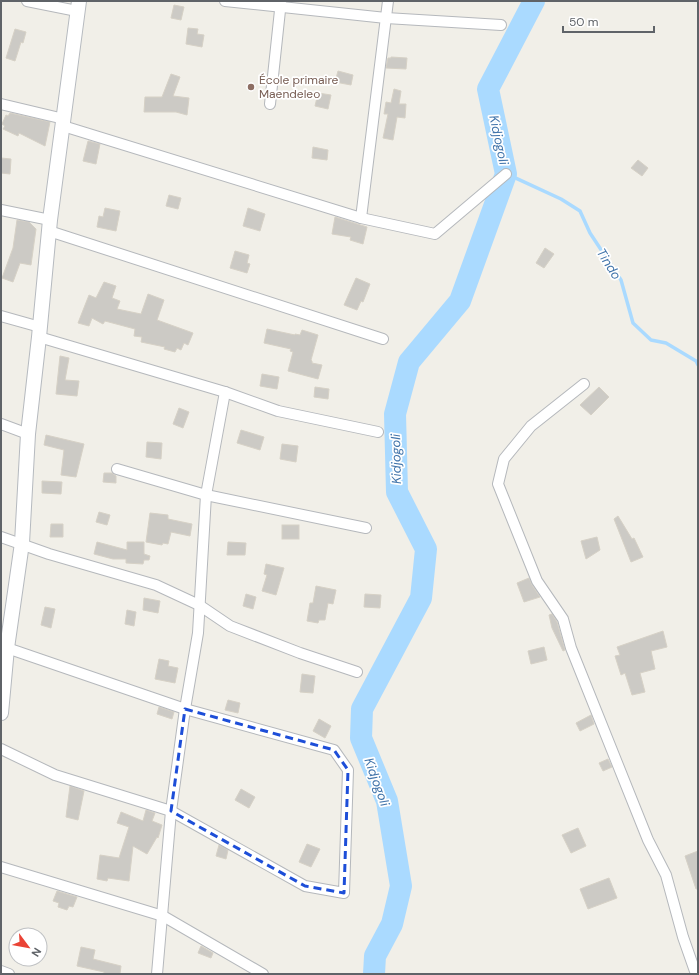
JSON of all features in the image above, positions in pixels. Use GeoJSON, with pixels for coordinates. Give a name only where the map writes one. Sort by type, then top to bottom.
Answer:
{"type":"FeatureCollection","features":[{"type":"Feature","properties":{"kind":"street"},"geometry":{"type":"LineString","coordinates":[[1,713],[6,642],[22,543],[28,434],[40,332],[50,225],[78,6],[27,1]]}},
{"type":"Feature","properties":{"kind":"street"},"geometry":{"type":"LineString","coordinates":[[225,1],[281,4],[386,18],[501,25]]}},
{"type":"Feature","properties":{"kind":"street"},"geometry":{"type":"LineString","coordinates":[[361,218],[388,1]]}},
{"type":"Feature","properties":{"kind":"street"},"geometry":{"type":"LineString","coordinates":[[270,104],[281,4]]}},
{"type":"Feature","properties":{"kind":"street"},"geometry":{"type":"LineString","coordinates":[[1,104],[63,122],[361,218],[435,234],[506,174]]}},
{"type":"Feature","properties":{"kind":"street"},"geometry":{"type":"LineString","coordinates":[[1,210],[50,225],[383,340]]}},
{"type":"Feature","properties":{"kind":"street"},"geometry":{"type":"LineString","coordinates":[[1,316],[40,332],[225,392],[278,411],[378,432]]}},
{"type":"Feature","properties":{"kind":"street"},"geometry":{"type":"LineString","coordinates":[[584,384],[531,426],[504,459],[498,484],[537,582],[563,619],[571,648],[648,840],[666,875],[683,937],[696,974]]}},
{"type":"Feature","properties":{"kind":"street"},"geometry":{"type":"LineString","coordinates":[[157,974],[171,810],[185,708],[198,633],[206,495],[225,392]]}},
{"type":"Feature","properties":{"kind":"street"},"geometry":{"type":"LineString","coordinates":[[1,424],[28,434]]}},
{"type":"Feature","properties":{"kind":"street"},"geometry":{"type":"LineString","coordinates":[[117,469],[206,495],[366,528]]}},
{"type":"Feature","properties":{"kind":"street"},"geometry":{"type":"LineString","coordinates":[[1,537],[22,543],[49,554],[156,585],[199,605],[230,626],[300,653],[357,672]]}},
{"type":"Feature","properties":{"kind":"street"},"geometry":{"type":"LineString","coordinates":[[1,749],[55,775],[171,810],[305,886],[344,893],[348,770],[334,750],[185,708],[6,642]]}},
{"type":"Feature","properties":{"kind":"street"},"geometry":{"type":"LineString","coordinates":[[1,866],[163,916],[263,974]]}},
{"type":"Feature","properties":{"kind":"street"},"geometry":{"type":"LineString","coordinates":[[1,971],[9,974]]}},
{"type":"Feature","properties":{"kind":"highlighted area"},"geometry":{"type":"Polygon","coordinates":[[[185,709],[334,750],[348,770],[344,893],[305,886],[171,811],[185,709]]]}},
{"type":"Feature","properties":{"kind":"building"},"geometry":{"type":"Polygon","coordinates":[[[174,5],[184,7],[181,20],[171,18],[174,5]]]}},
{"type":"Feature","properties":{"kind":"building"},"geometry":{"type":"Polygon","coordinates":[[[188,28],[198,29],[197,34],[204,35],[202,47],[186,44],[188,28]]]}},
{"type":"Feature","properties":{"kind":"building"},"geometry":{"type":"Polygon","coordinates":[[[15,29],[26,32],[15,61],[6,58],[15,29]]]}},
{"type":"Feature","properties":{"kind":"building"},"geometry":{"type":"Polygon","coordinates":[[[388,58],[407,58],[406,69],[386,68],[388,58]]]}},
{"type":"Feature","properties":{"kind":"building"},"geometry":{"type":"Polygon","coordinates":[[[338,71],[353,75],[351,85],[335,82],[338,71]]]}},
{"type":"Feature","properties":{"kind":"building"},"geometry":{"type":"Polygon","coordinates":[[[171,74],[180,77],[173,96],[189,98],[187,115],[176,112],[144,112],[145,97],[162,97],[171,74]]]}},
{"type":"Feature","properties":{"kind":"building"},"geometry":{"type":"Polygon","coordinates":[[[394,89],[401,91],[399,104],[406,104],[405,118],[397,117],[393,140],[383,138],[388,114],[384,114],[386,102],[391,103],[394,89]]]}},
{"type":"Feature","properties":{"kind":"building"},"geometry":{"type":"Polygon","coordinates":[[[318,93],[331,95],[328,109],[315,106],[318,93]]]}},
{"type":"Feature","properties":{"kind":"building"},"geometry":{"type":"Polygon","coordinates":[[[10,113],[50,122],[45,146],[19,133],[18,136],[3,129],[5,126],[2,124],[6,115],[8,116],[10,113]]]}},
{"type":"Feature","properties":{"kind":"building"},"geometry":{"type":"Polygon","coordinates":[[[88,141],[100,144],[96,164],[83,161],[88,141]]]}},
{"type":"Feature","properties":{"kind":"building"},"geometry":{"type":"Polygon","coordinates":[[[313,147],[328,150],[327,160],[312,158],[313,147]]]}},
{"type":"Feature","properties":{"kind":"building"},"geometry":{"type":"Polygon","coordinates":[[[1,158],[11,159],[10,174],[1,173],[1,158]]]}},
{"type":"Feature","properties":{"kind":"building"},"geometry":{"type":"Polygon","coordinates":[[[638,160],[648,168],[642,176],[631,168],[638,160]]]}},
{"type":"Feature","properties":{"kind":"building"},"geometry":{"type":"Polygon","coordinates":[[[169,195],[181,198],[178,209],[166,206],[169,195]]]}},
{"type":"Feature","properties":{"kind":"building"},"geometry":{"type":"Polygon","coordinates":[[[105,208],[120,211],[116,231],[97,227],[99,216],[103,217],[105,208]]]}},
{"type":"Feature","properties":{"kind":"building"},"geometry":{"type":"Polygon","coordinates":[[[248,208],[265,214],[260,231],[243,226],[248,208]]]}},
{"type":"Feature","properties":{"kind":"building"},"geometry":{"type":"Polygon","coordinates":[[[335,217],[367,227],[363,244],[350,240],[351,237],[332,234],[335,217]]]}},
{"type":"Feature","properties":{"kind":"building"},"geometry":{"type":"Polygon","coordinates":[[[17,220],[29,222],[36,229],[31,265],[20,263],[13,282],[2,278],[13,248],[17,220]]]}},
{"type":"Feature","properties":{"kind":"building"},"geometry":{"type":"Polygon","coordinates":[[[545,248],[554,254],[544,268],[536,263],[545,248]]]}},
{"type":"Feature","properties":{"kind":"building"},"geometry":{"type":"Polygon","coordinates":[[[235,251],[249,255],[247,263],[250,264],[247,273],[230,268],[235,251]]]}},
{"type":"Feature","properties":{"kind":"building"},"geometry":{"type":"Polygon","coordinates":[[[356,278],[370,284],[363,302],[361,301],[357,310],[344,305],[356,278]]]}},
{"type":"Feature","properties":{"kind":"building"},"geometry":{"type":"Polygon","coordinates":[[[104,282],[116,286],[112,298],[120,301],[117,309],[141,314],[148,294],[164,300],[157,320],[193,333],[188,345],[184,343],[181,350],[177,348],[175,352],[164,349],[165,347],[141,342],[142,337],[134,336],[135,329],[105,321],[103,324],[92,318],[89,326],[78,323],[89,295],[96,298],[104,282]]]}},
{"type":"Feature","properties":{"kind":"building"},"geometry":{"type":"Polygon","coordinates":[[[267,329],[295,335],[300,335],[302,330],[318,335],[311,360],[312,363],[322,365],[318,379],[288,371],[293,352],[290,351],[291,349],[264,343],[267,329]]]}},
{"type":"Feature","properties":{"kind":"building"},"geometry":{"type":"Polygon","coordinates":[[[60,356],[69,358],[65,380],[79,381],[77,396],[56,394],[60,356]]]}},
{"type":"Feature","properties":{"kind":"building"},"geometry":{"type":"Polygon","coordinates":[[[262,374],[279,377],[277,389],[260,386],[262,374]]]}},
{"type":"Feature","properties":{"kind":"building"},"geometry":{"type":"Polygon","coordinates":[[[315,387],[329,389],[328,399],[314,397],[315,387]]]}},
{"type":"Feature","properties":{"kind":"building"},"geometry":{"type":"Polygon","coordinates":[[[599,387],[609,397],[591,415],[580,405],[599,387]]]}},
{"type":"Feature","properties":{"kind":"building"},"geometry":{"type":"Polygon","coordinates":[[[179,408],[189,412],[183,428],[173,424],[179,408]]]}},
{"type":"Feature","properties":{"kind":"building"},"geometry":{"type":"Polygon","coordinates":[[[241,430],[264,437],[260,450],[237,443],[241,430]]]}},
{"type":"Feature","properties":{"kind":"building"},"geometry":{"type":"Polygon","coordinates":[[[46,435],[84,444],[76,477],[61,475],[64,450],[44,445],[46,435]]]}},
{"type":"Feature","properties":{"kind":"building"},"geometry":{"type":"Polygon","coordinates":[[[147,442],[162,443],[161,459],[146,457],[147,442]]]}},
{"type":"Feature","properties":{"kind":"building"},"geometry":{"type":"Polygon","coordinates":[[[282,444],[298,446],[296,462],[280,459],[282,444]]]}},
{"type":"Feature","properties":{"kind":"building"},"geometry":{"type":"Polygon","coordinates":[[[104,473],[112,473],[116,476],[116,483],[103,482],[104,473]]]}},
{"type":"Feature","properties":{"kind":"building"},"geometry":{"type":"Polygon","coordinates":[[[42,481],[62,482],[61,494],[42,493],[42,481]]]}},
{"type":"Feature","properties":{"kind":"building"},"geometry":{"type":"Polygon","coordinates":[[[99,512],[110,515],[107,525],[96,522],[99,512]]]}},
{"type":"Feature","properties":{"kind":"building"},"geometry":{"type":"Polygon","coordinates":[[[150,513],[168,515],[168,519],[192,524],[190,536],[171,532],[168,544],[163,543],[162,545],[146,542],[150,513]]]}},
{"type":"Feature","properties":{"kind":"building"},"geometry":{"type":"Polygon","coordinates":[[[618,516],[632,539],[634,538],[643,557],[631,562],[614,519],[618,516]]]}},
{"type":"Feature","properties":{"kind":"building"},"geometry":{"type":"Polygon","coordinates":[[[51,524],[63,524],[63,537],[50,537],[51,524]]]}},
{"type":"Feature","properties":{"kind":"building"},"geometry":{"type":"Polygon","coordinates":[[[282,525],[299,525],[299,539],[282,539],[282,525]]]}},
{"type":"Feature","properties":{"kind":"building"},"geometry":{"type":"Polygon","coordinates":[[[597,537],[600,550],[586,559],[581,541],[597,537]]]}},
{"type":"Feature","properties":{"kind":"building"},"geometry":{"type":"Polygon","coordinates":[[[97,542],[127,550],[127,542],[144,542],[144,554],[150,556],[149,560],[144,560],[143,564],[126,563],[126,559],[113,559],[94,554],[97,542]]]}},
{"type":"Feature","properties":{"kind":"building"},"geometry":{"type":"Polygon","coordinates":[[[228,542],[246,543],[245,555],[227,555],[228,542]]]}},
{"type":"Feature","properties":{"kind":"building"},"geometry":{"type":"Polygon","coordinates":[[[266,564],[284,568],[276,595],[262,591],[267,575],[264,574],[266,564]]]}},
{"type":"Feature","properties":{"kind":"building"},"geometry":{"type":"Polygon","coordinates":[[[529,578],[540,597],[524,602],[517,583],[529,578]]]}},
{"type":"Feature","properties":{"kind":"building"},"geometry":{"type":"Polygon","coordinates":[[[316,586],[336,590],[333,604],[328,603],[325,620],[319,620],[318,623],[307,621],[310,603],[313,603],[316,586]]]}},
{"type":"Feature","properties":{"kind":"building"},"geometry":{"type":"Polygon","coordinates":[[[246,594],[256,597],[253,609],[243,606],[246,594]]]}},
{"type":"Feature","properties":{"kind":"building"},"geometry":{"type":"Polygon","coordinates":[[[365,594],[381,595],[380,608],[364,607],[365,594]]]}},
{"type":"Feature","properties":{"kind":"building"},"geometry":{"type":"Polygon","coordinates":[[[144,598],[160,601],[158,613],[143,610],[144,598]]]}},
{"type":"Feature","properties":{"kind":"building"},"geometry":{"type":"Polygon","coordinates":[[[45,607],[55,609],[51,628],[41,625],[45,607]]]}},
{"type":"Feature","properties":{"kind":"building"},"geometry":{"type":"Polygon","coordinates":[[[127,610],[136,612],[134,626],[125,624],[127,610]]]}},
{"type":"Feature","properties":{"kind":"building"},"geometry":{"type":"Polygon","coordinates":[[[552,614],[557,622],[565,650],[563,651],[552,628],[549,615],[552,614]]]}},
{"type":"Feature","properties":{"kind":"building"},"geometry":{"type":"Polygon","coordinates":[[[663,631],[667,647],[651,651],[655,669],[640,673],[645,692],[632,695],[625,673],[621,675],[615,656],[620,655],[617,647],[663,631]]]}},
{"type":"Feature","properties":{"kind":"building"},"geometry":{"type":"Polygon","coordinates":[[[544,647],[547,660],[531,664],[528,651],[544,647]]]}},
{"type":"Feature","properties":{"kind":"building"},"geometry":{"type":"Polygon","coordinates":[[[159,659],[169,661],[168,666],[178,668],[175,683],[155,679],[159,659]]]}},
{"type":"Feature","properties":{"kind":"building"},"geometry":{"type":"Polygon","coordinates":[[[302,674],[315,676],[313,693],[300,692],[302,674]]]}},
{"type":"Feature","properties":{"kind":"building"},"geometry":{"type":"Polygon","coordinates":[[[228,700],[240,703],[238,713],[225,710],[228,700]]]}},
{"type":"Feature","properties":{"kind":"building"},"geometry":{"type":"Polygon","coordinates":[[[159,707],[174,712],[172,719],[157,714],[159,707]]]}},
{"type":"Feature","properties":{"kind":"building"},"geometry":{"type":"Polygon","coordinates":[[[591,715],[594,724],[580,731],[576,723],[591,715]]]}},
{"type":"Feature","properties":{"kind":"building"},"geometry":{"type":"Polygon","coordinates":[[[319,719],[331,726],[325,738],[313,731],[319,719]]]}},
{"type":"Feature","properties":{"kind":"building"},"geometry":{"type":"Polygon","coordinates":[[[608,759],[612,767],[603,771],[599,763],[608,759]]]}},
{"type":"Feature","properties":{"kind":"building"},"geometry":{"type":"Polygon","coordinates":[[[70,786],[84,791],[78,820],[66,817],[70,786]]]}},
{"type":"Feature","properties":{"kind":"building"},"geometry":{"type":"Polygon","coordinates":[[[241,789],[255,797],[249,808],[235,800],[241,789]]]}},
{"type":"Feature","properties":{"kind":"building"},"geometry":{"type":"Polygon","coordinates":[[[146,810],[155,813],[152,821],[162,825],[158,838],[157,837],[147,854],[133,846],[129,881],[108,878],[107,881],[97,879],[100,855],[119,858],[129,827],[117,823],[121,812],[143,821],[146,810]]]}},
{"type":"Feature","properties":{"kind":"building"},"geometry":{"type":"Polygon","coordinates":[[[578,828],[586,846],[571,853],[562,835],[578,828]]]}},
{"type":"Feature","properties":{"kind":"building"},"geometry":{"type":"Polygon","coordinates":[[[307,844],[320,849],[311,867],[299,862],[307,844]]]}},
{"type":"Feature","properties":{"kind":"building"},"geometry":{"type":"Polygon","coordinates":[[[219,845],[228,850],[226,859],[216,856],[219,845]]]}},
{"type":"Feature","properties":{"kind":"building"},"geometry":{"type":"Polygon","coordinates":[[[698,851],[698,889],[696,889],[685,856],[698,851]]]}},
{"type":"Feature","properties":{"kind":"building"},"geometry":{"type":"Polygon","coordinates":[[[609,878],[617,898],[588,909],[580,889],[609,878]]]}},
{"type":"Feature","properties":{"kind":"building"},"geometry":{"type":"Polygon","coordinates":[[[57,891],[77,897],[73,907],[69,906],[67,910],[58,907],[59,903],[53,901],[57,891]]]}},
{"type":"Feature","properties":{"kind":"building"},"geometry":{"type":"Polygon","coordinates":[[[201,946],[213,953],[211,958],[198,953],[201,946]]]}},
{"type":"Feature","properties":{"kind":"building"},"geometry":{"type":"Polygon","coordinates":[[[81,947],[95,950],[93,959],[121,966],[120,974],[104,974],[104,972],[77,966],[81,947]]]}},
{"type":"Feature","properties":{"kind":"waterway","name":"Kidjogoli"},"geometry":{"type":"LineString","coordinates":[[374,974],[375,956],[392,924],[401,886],[387,801],[361,738],[362,709],[421,598],[426,549],[397,492],[395,414],[409,362],[460,301],[506,174],[488,89],[534,1]]}},
{"type":"Feature","properties":{"kind":"waterway","name":"Tindo"},"geometry":{"type":"LineString","coordinates":[[507,174],[561,199],[580,211],[590,233],[621,280],[633,323],[651,340],[666,343],[696,361],[698,365]]}},
{"type":"Feature","properties":{"kind":"place","name":"École primaire Maendeleo"},"geometry":{"type":"Point","coordinates":[251,87]}}]}
